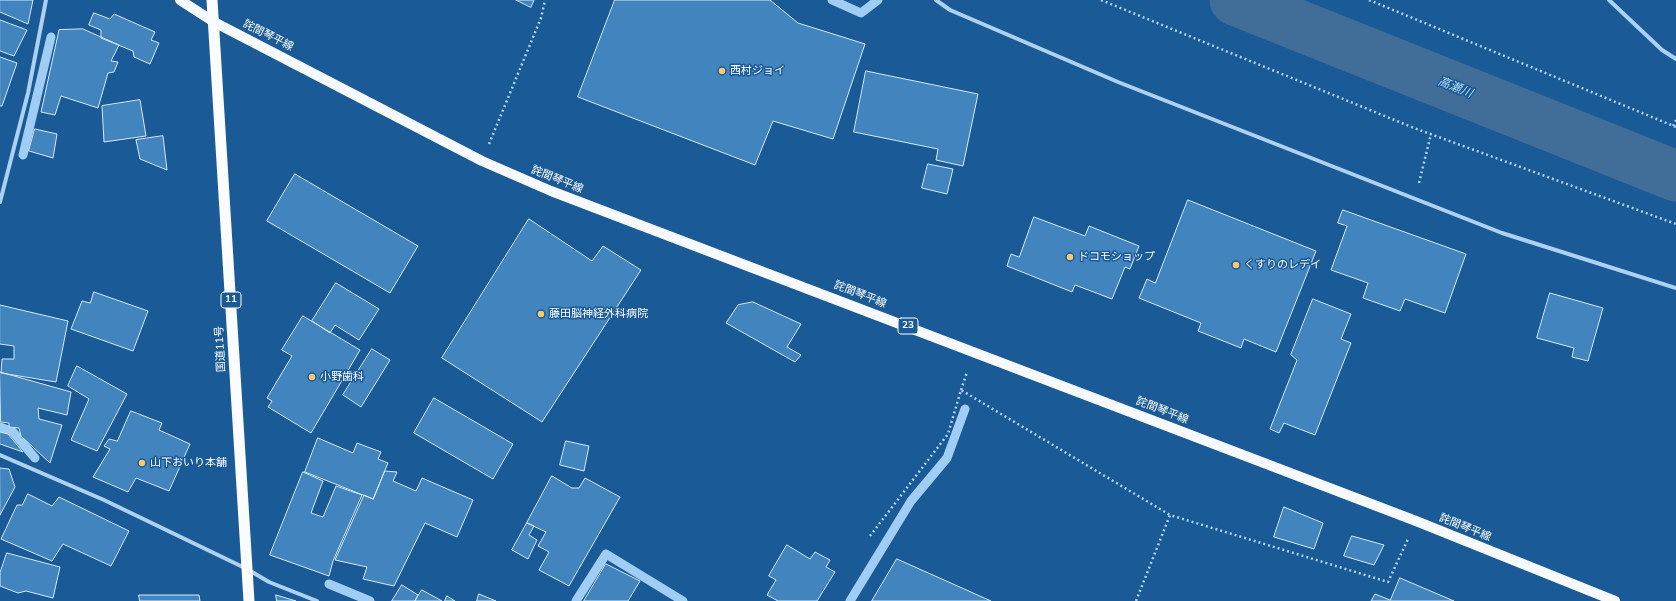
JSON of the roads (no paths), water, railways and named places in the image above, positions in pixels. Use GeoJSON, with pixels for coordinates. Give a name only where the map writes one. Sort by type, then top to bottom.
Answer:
{"type":"FeatureCollection","features":[{"type":"Feature","properties":{"kind":"highway","name":"国道11号"},"geometry":{"type":"LineString","coordinates":[[212,0],[249,601]]}},
{"type":"Feature","properties":{"kind":"main road","name":"詫間琴平線"},"geometry":{"type":"LineString","coordinates":[[180,0],[214,22],[482,161],[550,191],[1416,521],[1615,601]]}},
{"type":"Feature","properties":{"kind":"street"},"geometry":{"type":"LineString","coordinates":[[0,202],[28,93],[46,0]]}},
{"type":"Feature","properties":{"kind":"street"},"geometry":{"type":"LineString","coordinates":[[936,0],[950,10],[1118,82],[1502,233],[1676,288]]}},
{"type":"Feature","properties":{"kind":"street"},"geometry":{"type":"LineString","coordinates":[[1609,0],[1662,50],[1676,59]]}},
{"type":"Feature","properties":{"kind":"street"},"geometry":{"type":"LineString","coordinates":[[0,455],[104,500],[247,569],[269,582],[317,601]]}},
{"type":"Feature","properties":{"kind":"waterway"},"geometry":{"type":"LineString","coordinates":[[832,0],[861,13],[878,0]]}},
{"type":"Feature","properties":{"kind":"waterway","name":"高瀬川"},"geometry":{"type":"LineString","coordinates":[[1235,0],[1676,176]]}},
{"type":"Feature","properties":{"kind":"waterway"},"geometry":{"type":"LineString","coordinates":[[23,155],[51,37]]}},
{"type":"Feature","properties":{"kind":"waterway"},"geometry":{"type":"LineString","coordinates":[[850,601],[911,501],[947,458],[965,409]]}},
{"type":"Feature","properties":{"kind":"waterway"},"geometry":{"type":"LineString","coordinates":[[0,427],[13,432],[35,458]]}},
{"type":"Feature","properties":{"kind":"waterway"},"geometry":{"type":"LineString","coordinates":[[576,601],[606,554],[683,601]]}},
{"type":"Feature","properties":{"kind":"waterway"},"geometry":{"type":"LineString","coordinates":[[329,584],[370,601]]}},
{"type":"Feature","properties":{"kind":"place","name":"西村ジョイ"},"geometry":{"type":"Point","coordinates":[722,71]}},
{"type":"Feature","properties":{"kind":"place","name":"ドコモショップ"},"geometry":{"type":"Point","coordinates":[1070,257]}},
{"type":"Feature","properties":{"kind":"place","name":"くすりのレデイ"},"geometry":{"type":"Point","coordinates":[1236,265]}},
{"type":"Feature","properties":{"kind":"place","name":"藤田脳神経外科病院"},"geometry":{"type":"Point","coordinates":[541,314]}},
{"type":"Feature","properties":{"kind":"place","name":"小野歯科"},"geometry":{"type":"Point","coordinates":[312,377]}},
{"type":"Feature","properties":{"kind":"place","name":"山下おいり本舗"},"geometry":{"type":"Point","coordinates":[142,463]}}]}
